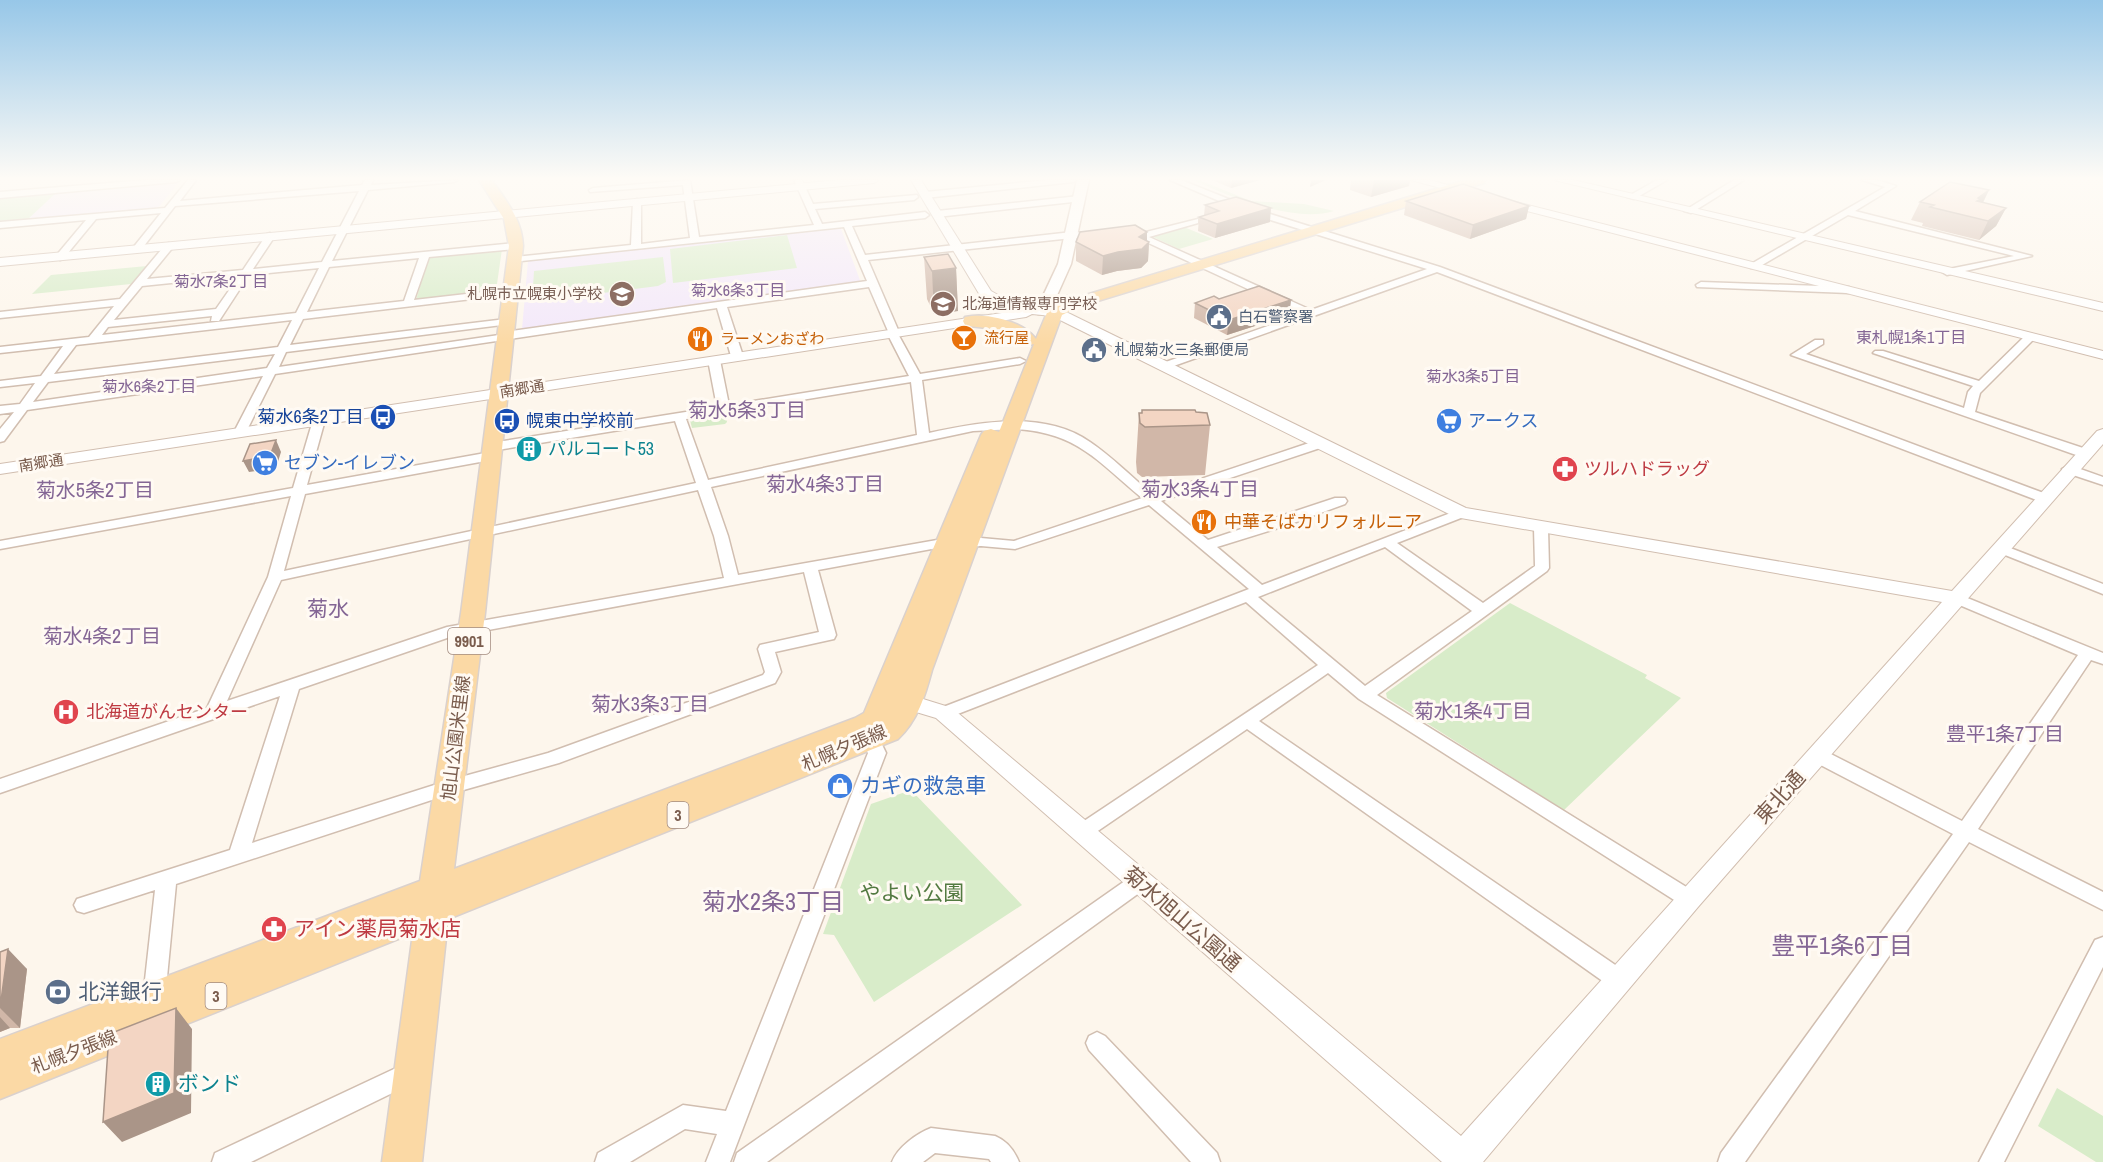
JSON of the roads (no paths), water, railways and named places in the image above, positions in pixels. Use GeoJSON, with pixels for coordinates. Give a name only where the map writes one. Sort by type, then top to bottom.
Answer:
{"type":"FeatureCollection","features":[{"type":"Feature","properties":{"kind":"main road","name":"旭山公園米里線"},"geometry":{"type":"LineString","coordinates":[[402,1162],[434,899],[471,627],[517,234]]}},
{"type":"Feature","properties":{"kind":"main road"},"geometry":{"type":"LineString","coordinates":[[1072,235],[1054,306],[1072,304],[1292,234]]}},
{"type":"Feature","properties":{"kind":"main road","name":"札幌夕張線"},"geometry":{"type":"LineString","coordinates":[[1003,426],[1024,351],[1038,318],[1054,306]]}},
{"type":"Feature","properties":{"kind":"main road","name":"札幌夕張線"},"geometry":{"type":"LineString","coordinates":[[0,1056],[154,998],[434,899],[868,732],[888,732],[899,722],[898,700],[919,670],[958,543],[1003,426],[1054,306]]}},
{"type":"Feature","properties":{"kind":"main road"},"geometry":{"type":"LineString","coordinates":[[971,321],[1014,329],[1024,351]]}},
{"type":"Feature","properties":{"kind":"main road","name":"札幌夕張線"},"geometry":{"type":"LineString","coordinates":[[0,1081],[434,899]]}},
{"type":"Feature","properties":{"kind":"street"},"geometry":{"type":"LineString","coordinates":[[60,257],[79,234]]}},
{"type":"Feature","properties":{"kind":"street"},"geometry":{"type":"LineString","coordinates":[[136,249],[149,234]]}},
{"type":"Feature","properties":{"kind":"street"},"geometry":{"type":"LineString","coordinates":[[0,262],[292,234]]}},
{"type":"Feature","properties":{"kind":"street"},"geometry":{"type":"LineString","coordinates":[[240,432],[342,234]]}},
{"type":"Feature","properties":{"kind":"street"},"geometry":{"type":"LineString","coordinates":[[636,234],[636,246]]}},
{"type":"Feature","properties":{"kind":"street"},"geometry":{"type":"LineString","coordinates":[[694,234],[695,240]]}},
{"type":"Feature","properties":{"kind":"street"},"geometry":{"type":"LineString","coordinates":[[138,283],[425,255],[516,253],[636,246],[750,234]]}},
{"type":"Feature","properties":{"kind":"street"},"geometry":{"type":"LineString","coordinates":[[852,234],[893,332],[916,377],[923,437]]}},
{"type":"Feature","properties":{"kind":"street"},"geometry":{"type":"LineString","coordinates":[[943,234],[986,305],[1018,313]]}},
{"type":"Feature","properties":{"kind":"street"},"geometry":{"type":"LineString","coordinates":[[863,258],[1072,235],[1139,237],[1149,234]]}},
{"type":"Feature","properties":{"kind":"street"},"geometry":{"type":"LineString","coordinates":[[1326,234],[1437,269],[2044,498]]}},
{"type":"Feature","properties":{"kind":"street"},"geometry":{"type":"LineString","coordinates":[[1631,234],[2103,355]]}},
{"type":"Feature","properties":{"kind":"street"},"geometry":{"type":"LineString","coordinates":[[1786,234],[2103,308]]}},
{"type":"Feature","properties":{"kind":"street"},"geometry":{"type":"LineString","coordinates":[[1754,266],[1809,234]]}},
{"type":"Feature","properties":{"kind":"street"},"geometry":{"type":"LineString","coordinates":[[1940,234],[2027,255],[1951,273]]}},
{"type":"Feature","properties":{"kind":"street"},"geometry":{"type":"LineString","coordinates":[[209,326],[270,236]]}},
{"type":"Feature","properties":{"kind":"street"},"geometry":{"type":"LineString","coordinates":[[1139,237],[1311,314]]}},
{"type":"Feature","properties":{"kind":"street"},"geometry":{"type":"LineString","coordinates":[[92,340],[169,246]]}},
{"type":"Feature","properties":{"kind":"street"},"geometry":{"type":"LineString","coordinates":[[408,303],[425,255]]}},
{"type":"Feature","properties":{"kind":"street"},"geometry":{"type":"LineString","coordinates":[[1164,366],[1437,269]]}},
{"type":"Feature","properties":{"kind":"street"},"geometry":{"type":"LineString","coordinates":[[0,410],[271,371],[505,332],[873,284]]}},
{"type":"Feature","properties":{"kind":"street"},"geometry":{"type":"LineString","coordinates":[[1701,285],[1846,289]]}},
{"type":"Feature","properties":{"kind":"street"},"geometry":{"type":"LineString","coordinates":[[0,350],[510,292]]}},
{"type":"Feature","properties":{"kind":"street"},"geometry":{"type":"LineString","coordinates":[[980,296],[1054,306],[1164,366],[1461,513],[1955,598],[2096,656],[1966,831],[1730,1162]]}},
{"type":"Feature","properties":{"kind":"street"},"geometry":{"type":"LineString","coordinates":[[971,321],[978,313],[980,296]]}},
{"type":"Feature","properties":{"kind":"street"},"geometry":{"type":"LineString","coordinates":[[0,315],[123,302]]}},
{"type":"Feature","properties":{"kind":"street"},"geometry":{"type":"LineString","coordinates":[[721,305],[737,356]]}},
{"type":"Feature","properties":{"kind":"street","name":"南郷通"},"geometry":{"type":"LineString","coordinates":[[0,469],[971,321],[1054,306]]}},
{"type":"Feature","properties":{"kind":"street"},"geometry":{"type":"LineString","coordinates":[[105,324],[220,312]]}},
{"type":"Feature","properties":{"kind":"street"},"geometry":{"type":"LineString","coordinates":[[0,384],[282,350],[505,332]]}},
{"type":"Feature","properties":{"kind":"street"},"geometry":{"type":"LineString","coordinates":[[1968,414],[1974,392],[2030,337]]}},
{"type":"Feature","properties":{"kind":"street"},"geometry":{"type":"LineString","coordinates":[[0,438],[72,342]]}},
{"type":"Feature","properties":{"kind":"street"},"geometry":{"type":"LineString","coordinates":[[1819,342],[1797,355],[1968,414],[2077,461],[2103,481]]}},
{"type":"Feature","properties":{"kind":"street"},"geometry":{"type":"LineString","coordinates":[[0,545],[300,490],[679,416],[916,377],[1024,351]]}},
{"type":"Feature","properties":{"kind":"street"},"geometry":{"type":"LineString","coordinates":[[1878,353],[1981,385]]}},
{"type":"Feature","properties":{"kind":"street"},"geometry":{"type":"LineString","coordinates":[[714,360],[724,409]]}},
{"type":"Feature","properties":{"kind":"street"},"geometry":{"type":"LineString","coordinates":[[679,416],[704,484],[732,580]]}},
{"type":"Feature","properties":{"kind":"street"},"geometry":{"type":"LineString","coordinates":[[214,712],[274,577],[320,420]]}},
{"type":"Feature","properties":{"kind":"street"},"geometry":{"type":"LineString","coordinates":[[274,577],[973,427],[1003,426],[1050,430],[1077,439],[1151,500],[1205,546],[1329,665],[1365,695],[1689,899]]}},
{"type":"Feature","properties":{"kind":"street","name":"東北通"},"geometry":{"type":"LineString","coordinates":[[1464,1161],[1689,899],[2103,434]]}},
{"type":"Feature","properties":{"kind":"street"},"geometry":{"type":"LineString","coordinates":[[0,786],[429,637],[471,627],[810,566],[958,543],[1015,545],[1319,444]]}},
{"type":"Feature","properties":{"kind":"street"},"geometry":{"type":"LineString","coordinates":[[1205,546],[1283,522],[1340,501]]}},
{"type":"Feature","properties":{"kind":"street"},"geometry":{"type":"LineString","coordinates":[[944,713],[1461,513]]}},
{"type":"Feature","properties":{"kind":"street"},"geometry":{"type":"LineString","coordinates":[[1365,695],[1542,568],[1541,528]]}},
{"type":"Feature","properties":{"kind":"street"},"geometry":{"type":"LineString","coordinates":[[1387,542],[1483,611]]}},
{"type":"Feature","properties":{"kind":"street"},"geometry":{"type":"LineString","coordinates":[[2000,548],[2103,589]]}},
{"type":"Feature","properties":{"kind":"street"},"geometry":{"type":"LineString","coordinates":[[84,905],[450,787],[553,758],[769,679],[773,672],[766,649],[828,635],[810,566]]}},
{"type":"Feature","properties":{"kind":"street"},"geometry":{"type":"LineString","coordinates":[[1082,832],[1329,665]]}},
{"type":"Feature","properties":{"kind":"street"},"geometry":{"type":"LineString","coordinates":[[238,856],[292,685]]}},
{"type":"Feature","properties":{"kind":"street","name":"菊水旭山公園通"},"geometry":{"type":"LineString","coordinates":[[898,700],[944,713],[1464,1161]]}},
{"type":"Feature","properties":{"kind":"street"},"geometry":{"type":"LineString","coordinates":[[1246,720],[1619,980]]}},
{"type":"Feature","properties":{"kind":"street"},"geometry":{"type":"LineString","coordinates":[[718,1162],[877,753],[868,732]]}},
{"type":"Feature","properties":{"kind":"street"},"geometry":{"type":"LineString","coordinates":[[1817,755],[2103,902]]}},
{"type":"Feature","properties":{"kind":"street"},"geometry":{"type":"LineString","coordinates":[[154,998],[166,879]]}},
{"type":"Feature","properties":{"kind":"street"},"geometry":{"type":"LineString","coordinates":[[607,1162],[683,1117],[730,1131],[745,1162],[1139,882]]}},
{"type":"Feature","properties":{"kind":"street"},"geometry":{"type":"LineString","coordinates":[[1996,1160],[2103,946]]}},
{"type":"Feature","properties":{"kind":"street"},"geometry":{"type":"LineString","coordinates":[[1097,1043],[1208,1162]]}},
{"type":"Feature","properties":{"kind":"street"},"geometry":{"type":"LineString","coordinates":[[224,1162],[414,1071]]}},
{"type":"Feature","properties":{"kind":"street"},"geometry":{"type":"LineString","coordinates":[[904,1162],[930,1140],[995,1148],[1007,1162]]}},
{"type":"Feature","properties":{"kind":"place","name":"札幌市立幌東小学校"},"geometry":{"type":"Point","coordinates":[622,294]}},
{"type":"Feature","properties":{"kind":"place","name":"北海道情報専門学校"},"geometry":{"type":"Point","coordinates":[943,304]}},
{"type":"Feature","properties":{"kind":"place","name":"白石警察署"},"geometry":{"type":"Point","coordinates":[1219,317]}},
{"type":"Feature","properties":{"kind":"place","name":"流行屋"},"geometry":{"type":"Point","coordinates":[964,338]}},
{"type":"Feature","properties":{"kind":"place","name":"ラーメンおざわ"},"geometry":{"type":"Point","coordinates":[700,339]}},
{"type":"Feature","properties":{"kind":"place","name":"札幌菊水三条郵便局"},"geometry":{"type":"Point","coordinates":[1094,350]}},
{"type":"Feature","properties":{"kind":"place","name":"菊水6条2丁目"},"geometry":{"type":"Point","coordinates":[383,417]}},
{"type":"Feature","properties":{"kind":"place","name":"幌東中学校前"},"geometry":{"type":"Point","coordinates":[507,421]}},
{"type":"Feature","properties":{"kind":"place","name":"アークス"},"geometry":{"type":"Point","coordinates":[1449,421]}},
{"type":"Feature","properties":{"kind":"place","name":"パルコート53"},"geometry":{"type":"Point","coordinates":[529,449]}},
{"type":"Feature","properties":{"kind":"place","name":"セブン-イレブン"},"geometry":{"type":"Point","coordinates":[265,463]}},
{"type":"Feature","properties":{"kind":"place","name":"ツルハドラッグ"},"geometry":{"type":"Point","coordinates":[1565,469]}},
{"type":"Feature","properties":{"kind":"place","name":"中華そばカリフォルニア"},"geometry":{"type":"Point","coordinates":[1204,522]}},
{"type":"Feature","properties":{"kind":"place","name":"北海道がんセンター"},"geometry":{"type":"Point","coordinates":[66,712]}},
{"type":"Feature","properties":{"kind":"place","name":"カギの救急車"},"geometry":{"type":"Point","coordinates":[840,786]}},
{"type":"Feature","properties":{"kind":"place","name":"アイン薬局菊水店"},"geometry":{"type":"Point","coordinates":[274,929]}},
{"type":"Feature","properties":{"kind":"place","name":"北洋銀行"},"geometry":{"type":"Point","coordinates":[58,992]}},
{"type":"Feature","properties":{"kind":"place","name":"ボンド"},"geometry":{"type":"Point","coordinates":[158,1084]}},
{"type":"Feature","properties":{"kind":"district","name":"菊水7条2丁目"},"geometry":{"type":"Point","coordinates":[221,281]}},
{"type":"Feature","properties":{"kind":"district","name":"菊水6条3丁目"},"geometry":{"type":"Point","coordinates":[738,290]}},
{"type":"Feature","properties":{"kind":"district","name":"東札幌1条1丁目"},"geometry":{"type":"Point","coordinates":[1911,337]}},
{"type":"Feature","properties":{"kind":"district","name":"菊水3条5丁目"},"geometry":{"type":"Point","coordinates":[1473,376]}},
{"type":"Feature","properties":{"kind":"district","name":"菊水6条2丁目"},"geometry":{"type":"Point","coordinates":[149,386]}},
{"type":"Feature","properties":{"kind":"district","name":"菊水5条3丁目"},"geometry":{"type":"Point","coordinates":[747,410]}},
{"type":"Feature","properties":{"kind":"district","name":"菊水4条3丁目"},"geometry":{"type":"Point","coordinates":[825,484]}},
{"type":"Feature","properties":{"kind":"district","name":"菊水3条4丁目"},"geometry":{"type":"Point","coordinates":[1200,489]}},
{"type":"Feature","properties":{"kind":"district","name":"菊水5条2丁目"},"geometry":{"type":"Point","coordinates":[95,490]}},
{"type":"Feature","properties":{"kind":"district","name":"菊水"},"geometry":{"type":"Point","coordinates":[328,609]}},
{"type":"Feature","properties":{"kind":"district","name":"菊水4条2丁目"},"geometry":{"type":"Point","coordinates":[102,636]}},
{"type":"Feature","properties":{"kind":"district","name":"菊水3条3丁目"},"geometry":{"type":"Point","coordinates":[650,704]}},
{"type":"Feature","properties":{"kind":"district","name":"菊水1条4丁目"},"geometry":{"type":"Point","coordinates":[1473,711]}},
{"type":"Feature","properties":{"kind":"district","name":"豊平1条7丁目"},"geometry":{"type":"Point","coordinates":[2005,734]}},
{"type":"Feature","properties":{"kind":"district","name":"菊水2条3丁目"},"geometry":{"type":"Point","coordinates":[773,902]}},
{"type":"Feature","properties":{"kind":"district","name":"豊平1条6丁目"},"geometry":{"type":"Point","coordinates":[1842,946]}},
{"type":"Feature","properties":{"kind":"park label","name":"やよい公園"},"geometry":{"type":"Point","coordinates":[912,893]}}]}
